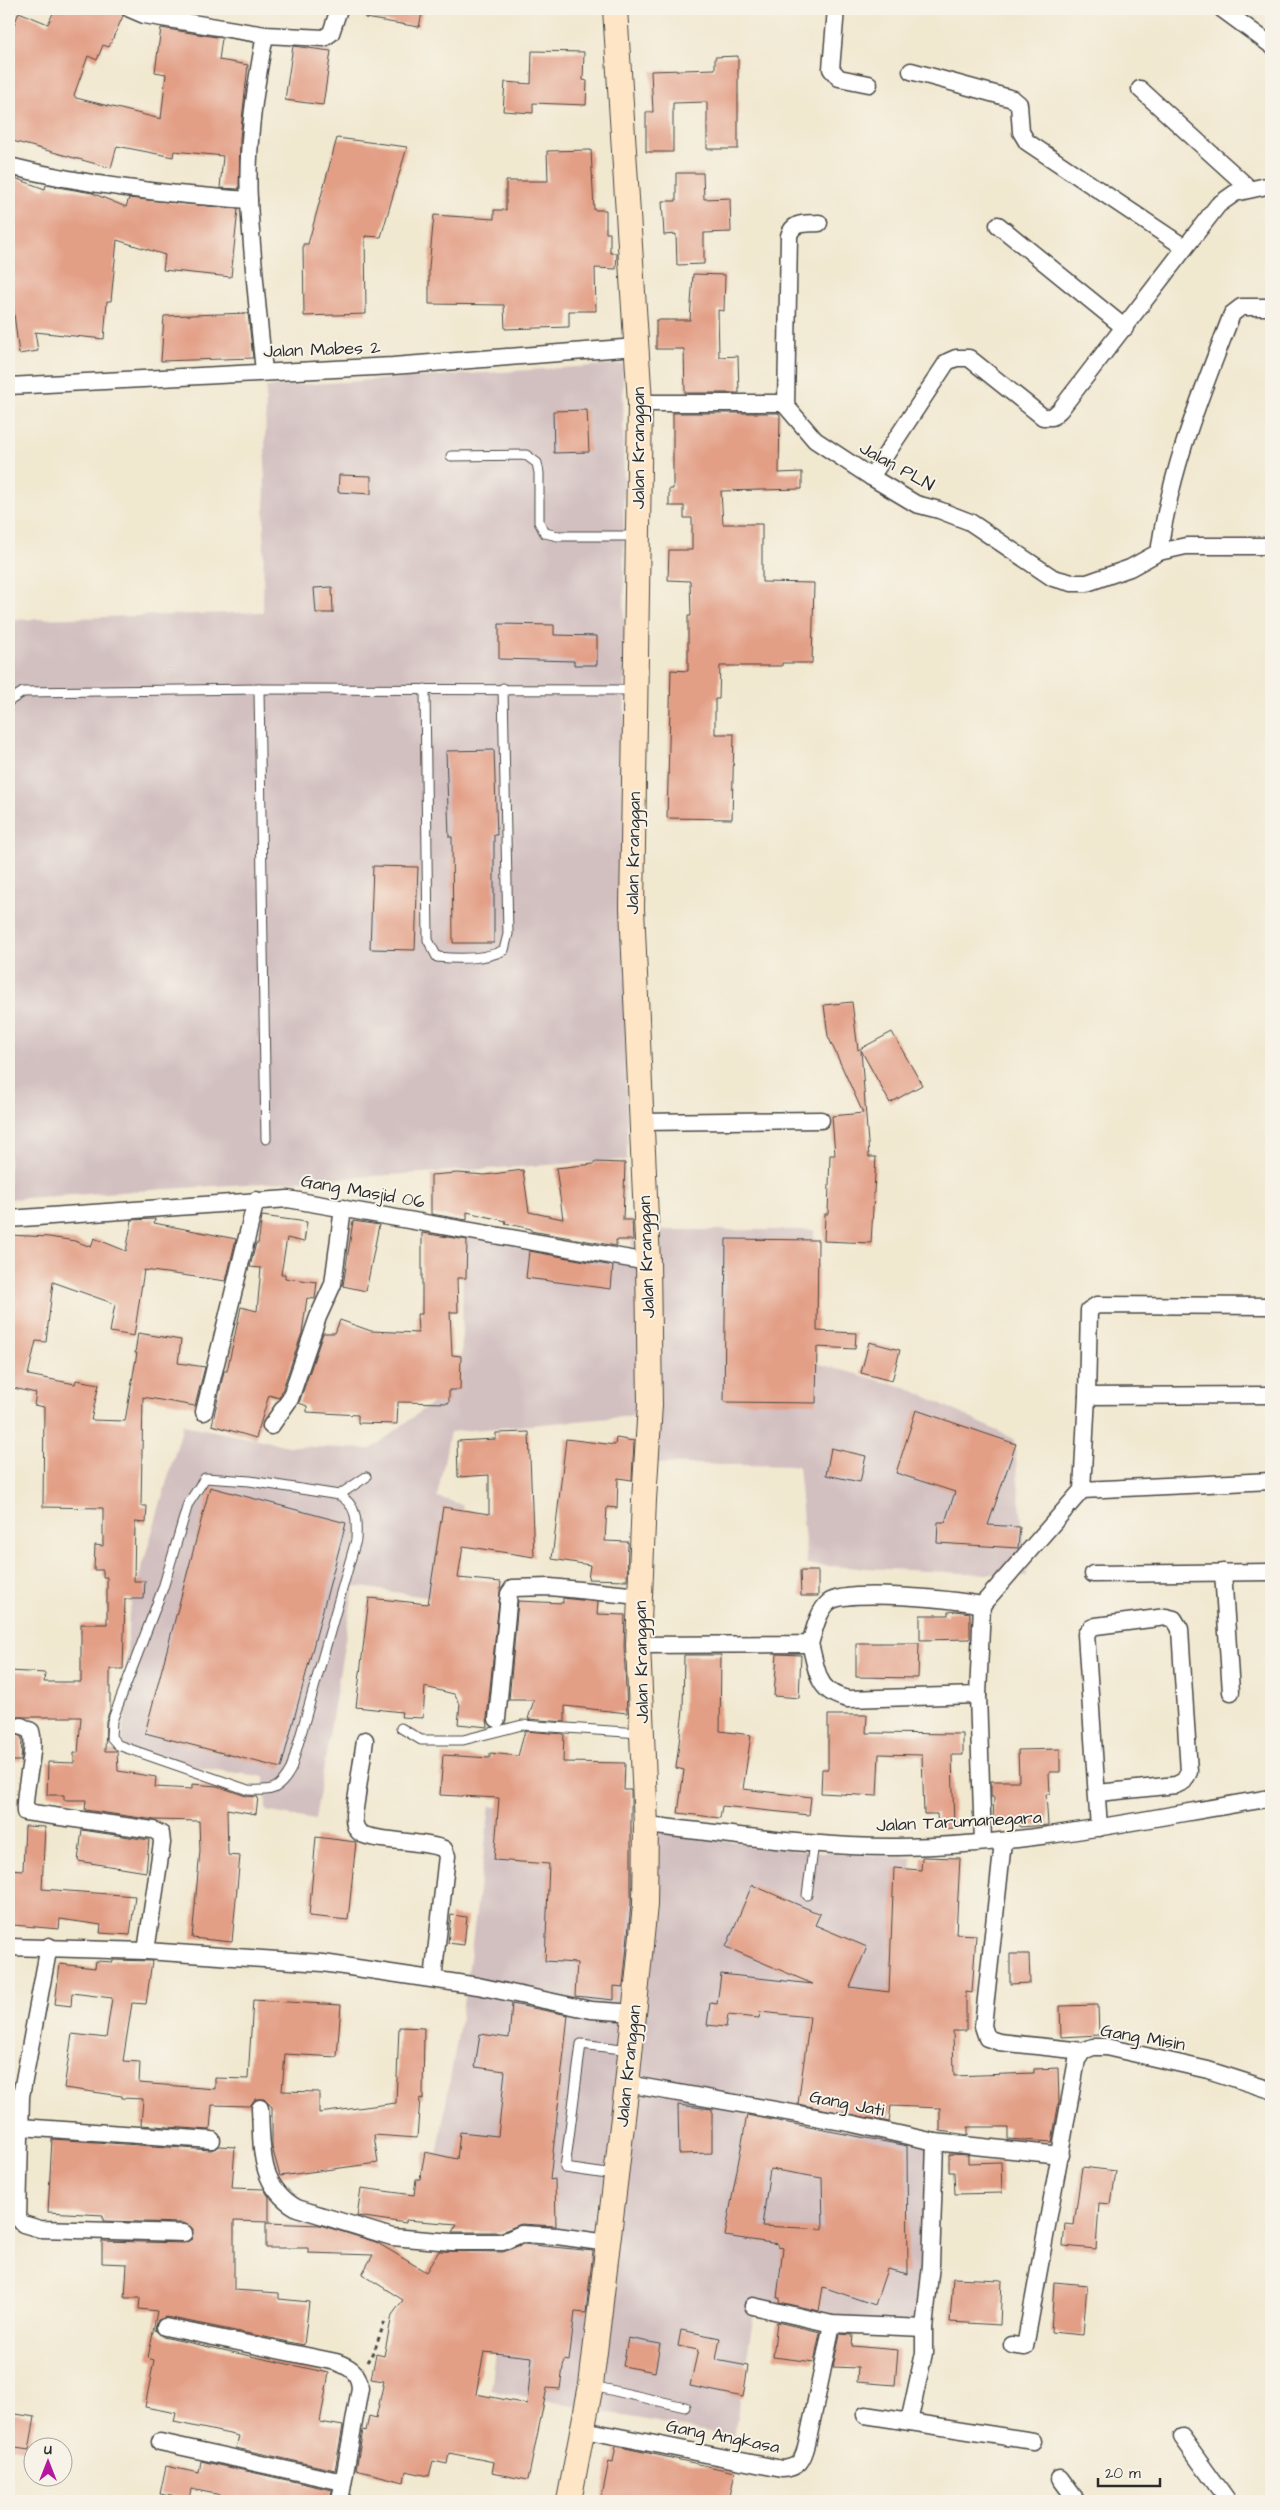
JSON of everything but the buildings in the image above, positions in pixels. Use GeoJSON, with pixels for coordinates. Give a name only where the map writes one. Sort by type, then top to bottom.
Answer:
{"type":"FeatureCollection","features":[{"type":"Feature","properties":{"kind":"main road","name":"Jalan Kranggan"},"geometry":{"type":"LineString","coordinates":[[569,2501],[591,2386],[635,2013],[645,1905],[646,1825],[638,1645],[644,1500],[650,1433],[648,1262],[640,1122],[632,908],[640,403],[615,9]]}},
{"type":"Feature","properties":{"kind":"street"},"geometry":{"type":"LineString","coordinates":[[130,9],[144,15],[265,35],[324,38],[330,34],[339,9]]}},
{"type":"Feature","properties":{"kind":"street"},"geometry":{"type":"LineString","coordinates":[[836,9],[831,69],[840,78],[870,84]]}},
{"type":"Feature","properties":{"kind":"street"},"geometry":{"type":"LineString","coordinates":[[1222,9],[1271,45]]}},
{"type":"Feature","properties":{"kind":"street"},"geometry":{"type":"LineString","coordinates":[[264,371],[248,200],[256,88],[265,35]]}},
{"type":"Feature","properties":{"kind":"street"},"geometry":{"type":"LineString","coordinates":[[911,71],[1013,99],[1019,104],[1021,132],[1028,142],[1184,247]]}},
{"type":"Feature","properties":{"kind":"street"},"geometry":{"type":"LineString","coordinates":[[1140,89],[1250,189]]}},
{"type":"Feature","properties":{"kind":"street"},"geometry":{"type":"LineString","coordinates":[[9,166],[101,185],[148,192],[248,200]]}},
{"type":"Feature","properties":{"kind":"street"},"geometry":{"type":"LineString","coordinates":[[870,477],[947,362],[956,358],[968,358],[1043,417],[1052,417],[1060,410],[1125,328],[1184,247],[1218,205],[1235,193],[1271,185]]}},
{"type":"Feature","properties":{"kind":"street"},"geometry":{"type":"LineString","coordinates":[[640,403],[780,403],[786,406],[789,236],[791,229],[796,224],[818,223]]}},
{"type":"Feature","properties":{"kind":"street"},"geometry":{"type":"LineString","coordinates":[[998,224],[1125,328]]}},
{"type":"Feature","properties":{"kind":"street"},"geometry":{"type":"LineString","coordinates":[[1159,552],[1165,511],[1185,435],[1232,314],[1241,307],[1271,307]]}},
{"type":"Feature","properties":{"kind":"street","name":"Jalan Mabes 2"},"geometry":{"type":"LineString","coordinates":[[9,386],[264,371],[393,366],[636,347]]}},
{"type":"Feature","properties":{"kind":"street","name":"Jalan PLN"},"geometry":{"type":"LineString","coordinates":[[786,406],[815,440],[870,477],[916,504],[939,510],[970,522],[1053,578],[1072,583],[1087,583],[1130,568],[1159,552],[1186,546],[1208,544],[1271,546]]}},
{"type":"Feature","properties":{"kind":"street"},"geometry":{"type":"LineString","coordinates":[[640,1122],[821,1120]]}},
{"type":"Feature","properties":{"kind":"street"},"geometry":{"type":"LineString","coordinates":[[204,1412],[256,1200]]}},
{"type":"Feature","properties":{"kind":"street","name":"Gang Masjid 06"},"geometry":{"type":"LineString","coordinates":[[9,1219],[256,1200],[306,1200],[648,1262]]}},
{"type":"Feature","properties":{"kind":"street"},"geometry":{"type":"LineString","coordinates":[[270,1426],[290,1400],[333,1284],[343,1208]]}},
{"type":"Feature","properties":{"kind":"street"},"geometry":{"type":"LineString","coordinates":[[983,1842],[978,1695],[982,1605],[1082,1490],[1088,1396],[1088,1310],[1092,1306],[1271,1306]]}},
{"type":"Feature","properties":{"kind":"street"},"geometry":{"type":"LineString","coordinates":[[1088,1396],[1271,1395]]}},
{"type":"Feature","properties":{"kind":"street"},"geometry":{"type":"LineString","coordinates":[[1082,1490],[1271,1481]]}},
{"type":"Feature","properties":{"kind":"street"},"geometry":{"type":"LineString","coordinates":[[1223,1572],[1231,1692]]}},
{"type":"Feature","properties":{"kind":"street"},"geometry":{"type":"LineString","coordinates":[[1093,1574],[1271,1572]]}},
{"type":"Feature","properties":{"kind":"street"},"geometry":{"type":"LineString","coordinates":[[497,1718],[510,1594],[513,1588],[550,1587],[639,1596]]}},
{"type":"Feature","properties":{"kind":"street"},"geometry":{"type":"LineString","coordinates":[[978,1695],[848,1699],[837,1697],[827,1691],[821,1683],[810,1644],[821,1614],[829,1602],[843,1597],[852,1595],[956,1600],[982,1605]]}},
{"type":"Feature","properties":{"kind":"street"},"geometry":{"type":"LineString","coordinates":[[1098,1793],[1176,1786],[1184,1781],[1189,1772],[1180,1628],[1174,1620],[1166,1617],[1096,1626],[1091,1628],[1086,1634],[1099,1828]]}},
{"type":"Feature","properties":{"kind":"street"},"geometry":{"type":"LineString","coordinates":[[638,1645],[810,1644]]}},
{"type":"Feature","properties":{"kind":"street"},"geometry":{"type":"LineString","coordinates":[[21,1726],[30,1731],[33,1739],[27,1778],[25,1812],[153,1830],[161,1834],[162,1843],[146,1951]]}},
{"type":"Feature","properties":{"kind":"street"},"geometry":{"type":"LineString","coordinates":[[365,1740],[354,1815],[355,1826],[360,1832],[370,1836],[434,1845],[444,1849],[447,1856],[433,1979]]}},
{"type":"Feature","properties":{"kind":"street","name":"Jalan Tarumanegara"},"geometry":{"type":"LineString","coordinates":[[646,1825],[814,1843],[898,1848],[1003,1842],[1099,1828],[1271,1798]]}},
{"type":"Feature","properties":{"kind":"street"},"geometry":{"type":"LineString","coordinates":[[1003,1842],[983,2026],[987,2038],[999,2042],[1083,2052]]}},
{"type":"Feature","properties":{"kind":"street"},"geometry":{"type":"LineString","coordinates":[[49,1946],[15,2095],[20,2128],[18,2218],[23,2224],[40,2229],[184,2234]]}},
{"type":"Feature","properties":{"kind":"street"},"geometry":{"type":"LineString","coordinates":[[9,1947],[49,1946],[323,1963],[433,1979],[591,2010],[635,2013]]}},
{"type":"Feature","properties":{"kind":"street","name":"Gang Misin"},"geometry":{"type":"LineString","coordinates":[[1012,2345],[1025,2348],[1077,2060],[1083,2052],[1093,2047],[1132,2052],[1208,2070],[1271,2090]]}},
{"type":"Feature","properties":{"kind":"street","name":"Gang Jati"},"geometry":{"type":"LineString","coordinates":[[627,2084],[849,2123],[935,2142],[1061,2155]]}},
{"type":"Feature","properties":{"kind":"street"},"geometry":{"type":"LineString","coordinates":[[260,2108],[262,2153],[265,2170],[273,2188],[284,2201],[297,2208],[392,2237],[452,2242],[502,2242],[521,2234],[608,2242]]}},
{"type":"Feature","properties":{"kind":"street"},"geometry":{"type":"LineString","coordinates":[[20,2128],[212,2140]]}},
{"type":"Feature","properties":{"kind":"street"},"geometry":{"type":"LineString","coordinates":[[908,2422],[924,2353],[924,2328],[931,2265],[935,2142]]}},
{"type":"Feature","properties":{"kind":"street"},"geometry":{"type":"LineString","coordinates":[[753,2306],[832,2324],[924,2328]]}},
{"type":"Feature","properties":{"kind":"street","name":"Gang Angkasa"},"geometry":{"type":"LineString","coordinates":[[584,2430],[782,2469],[793,2468],[802,2460],[807,2444],[832,2324]]}},
{"type":"Feature","properties":{"kind":"street"},"geometry":{"type":"LineString","coordinates":[[165,2327],[336,2362],[350,2367],[357,2377],[360,2388],[340,2501]]}},
{"type":"Feature","properties":{"kind":"street"},"geometry":{"type":"LineString","coordinates":[[865,2415],[1033,2441]]}},
{"type":"Feature","properties":{"kind":"street"},"geometry":{"type":"LineString","coordinates":[[1182,2437],[1228,2501]]}},
{"type":"Feature","properties":{"kind":"street"},"geometry":{"type":"LineString","coordinates":[[160,2442],[343,2482]]}},
{"type":"Feature","properties":{"kind":"street"},"geometry":{"type":"LineString","coordinates":[[1060,2478],[1077,2501]]}},
{"type":"Feature","properties":{"kind":"lane"},"geometry":{"type":"LineString","coordinates":[[450,456],[526,455],[537,463],[540,474],[539,522],[545,533],[558,536],[638,536]]}},
{"type":"Feature","properties":{"kind":"lane"},"geometry":{"type":"LineString","coordinates":[[9,701],[23,692],[502,688],[635,690]]}},
{"type":"Feature","properties":{"kind":"lane"},"geometry":{"type":"LineString","coordinates":[[425,689],[428,940],[437,957],[452,959],[495,955],[504,950],[508,934],[502,688]]}},
{"type":"Feature","properties":{"kind":"lane"},"geometry":{"type":"LineString","coordinates":[[259,689],[266,1139]]}},
{"type":"Feature","properties":{"kind":"lane"},"geometry":{"type":"LineString","coordinates":[[339,1495],[349,1501],[354,1511],[356,1540],[291,1769],[282,1785],[268,1791],[248,1790],[118,1745],[111,1737],[112,1721],[163,1588],[188,1504],[198,1485],[210,1476],[339,1495],[366,1476]]}},
{"type":"Feature","properties":{"kind":"lane"},"geometry":{"type":"LineString","coordinates":[[401,1728],[421,1740],[463,1740],[522,1725],[643,1734]]}},
{"type":"Feature","properties":{"kind":"lane"},"geometry":{"type":"LineString","coordinates":[[807,1895],[814,1843]]}},
{"type":"Feature","properties":{"kind":"lane"},"geometry":{"type":"LineString","coordinates":[[616,2175],[565,2168],[581,2044],[630,2050]]}},
{"type":"Feature","properties":{"kind":"lane"},"geometry":{"type":"LineString","coordinates":[[591,2386],[685,2407]]}},
{"type":"Feature","properties":{"kind":"path"},"geometry":{"type":"LineString","coordinates":[[357,2377],[375,2349],[386,2318]]}},
{"type":"Feature","properties":{"kind":"shaded area"},"geometry":{"type":"Polygon","coordinates":[[[623,364],[627,1160],[9,1199],[9,620],[263,612],[266,387],[623,364]]]}},
{"type":"Feature","properties":{"kind":"shaded area"},"geometry":{"type":"Polygon","coordinates":[[[464,1224],[633,1256],[631,1230],[814,1230],[812,1362],[908,1388],[1014,1439],[1027,1576],[807,1565],[798,1466],[635,1463],[634,1416],[450,1432],[437,1497],[463,1505],[446,1600],[354,1586],[315,1820],[266,1811],[265,1777],[122,1757],[129,1612],[183,1425],[289,1446],[371,1449],[461,1381],[464,1224]]]}},
{"type":"Feature","properties":{"kind":"shaded area"},"geometry":{"type":"Polygon","coordinates":[[[490,1806],[792,1850],[912,1858],[906,1994],[880,2131],[929,2138],[925,2332],[756,2301],[734,2437],[491,2390],[513,2223],[540,2224],[552,2171],[437,2156],[467,1981],[490,1806]]]}}]}
